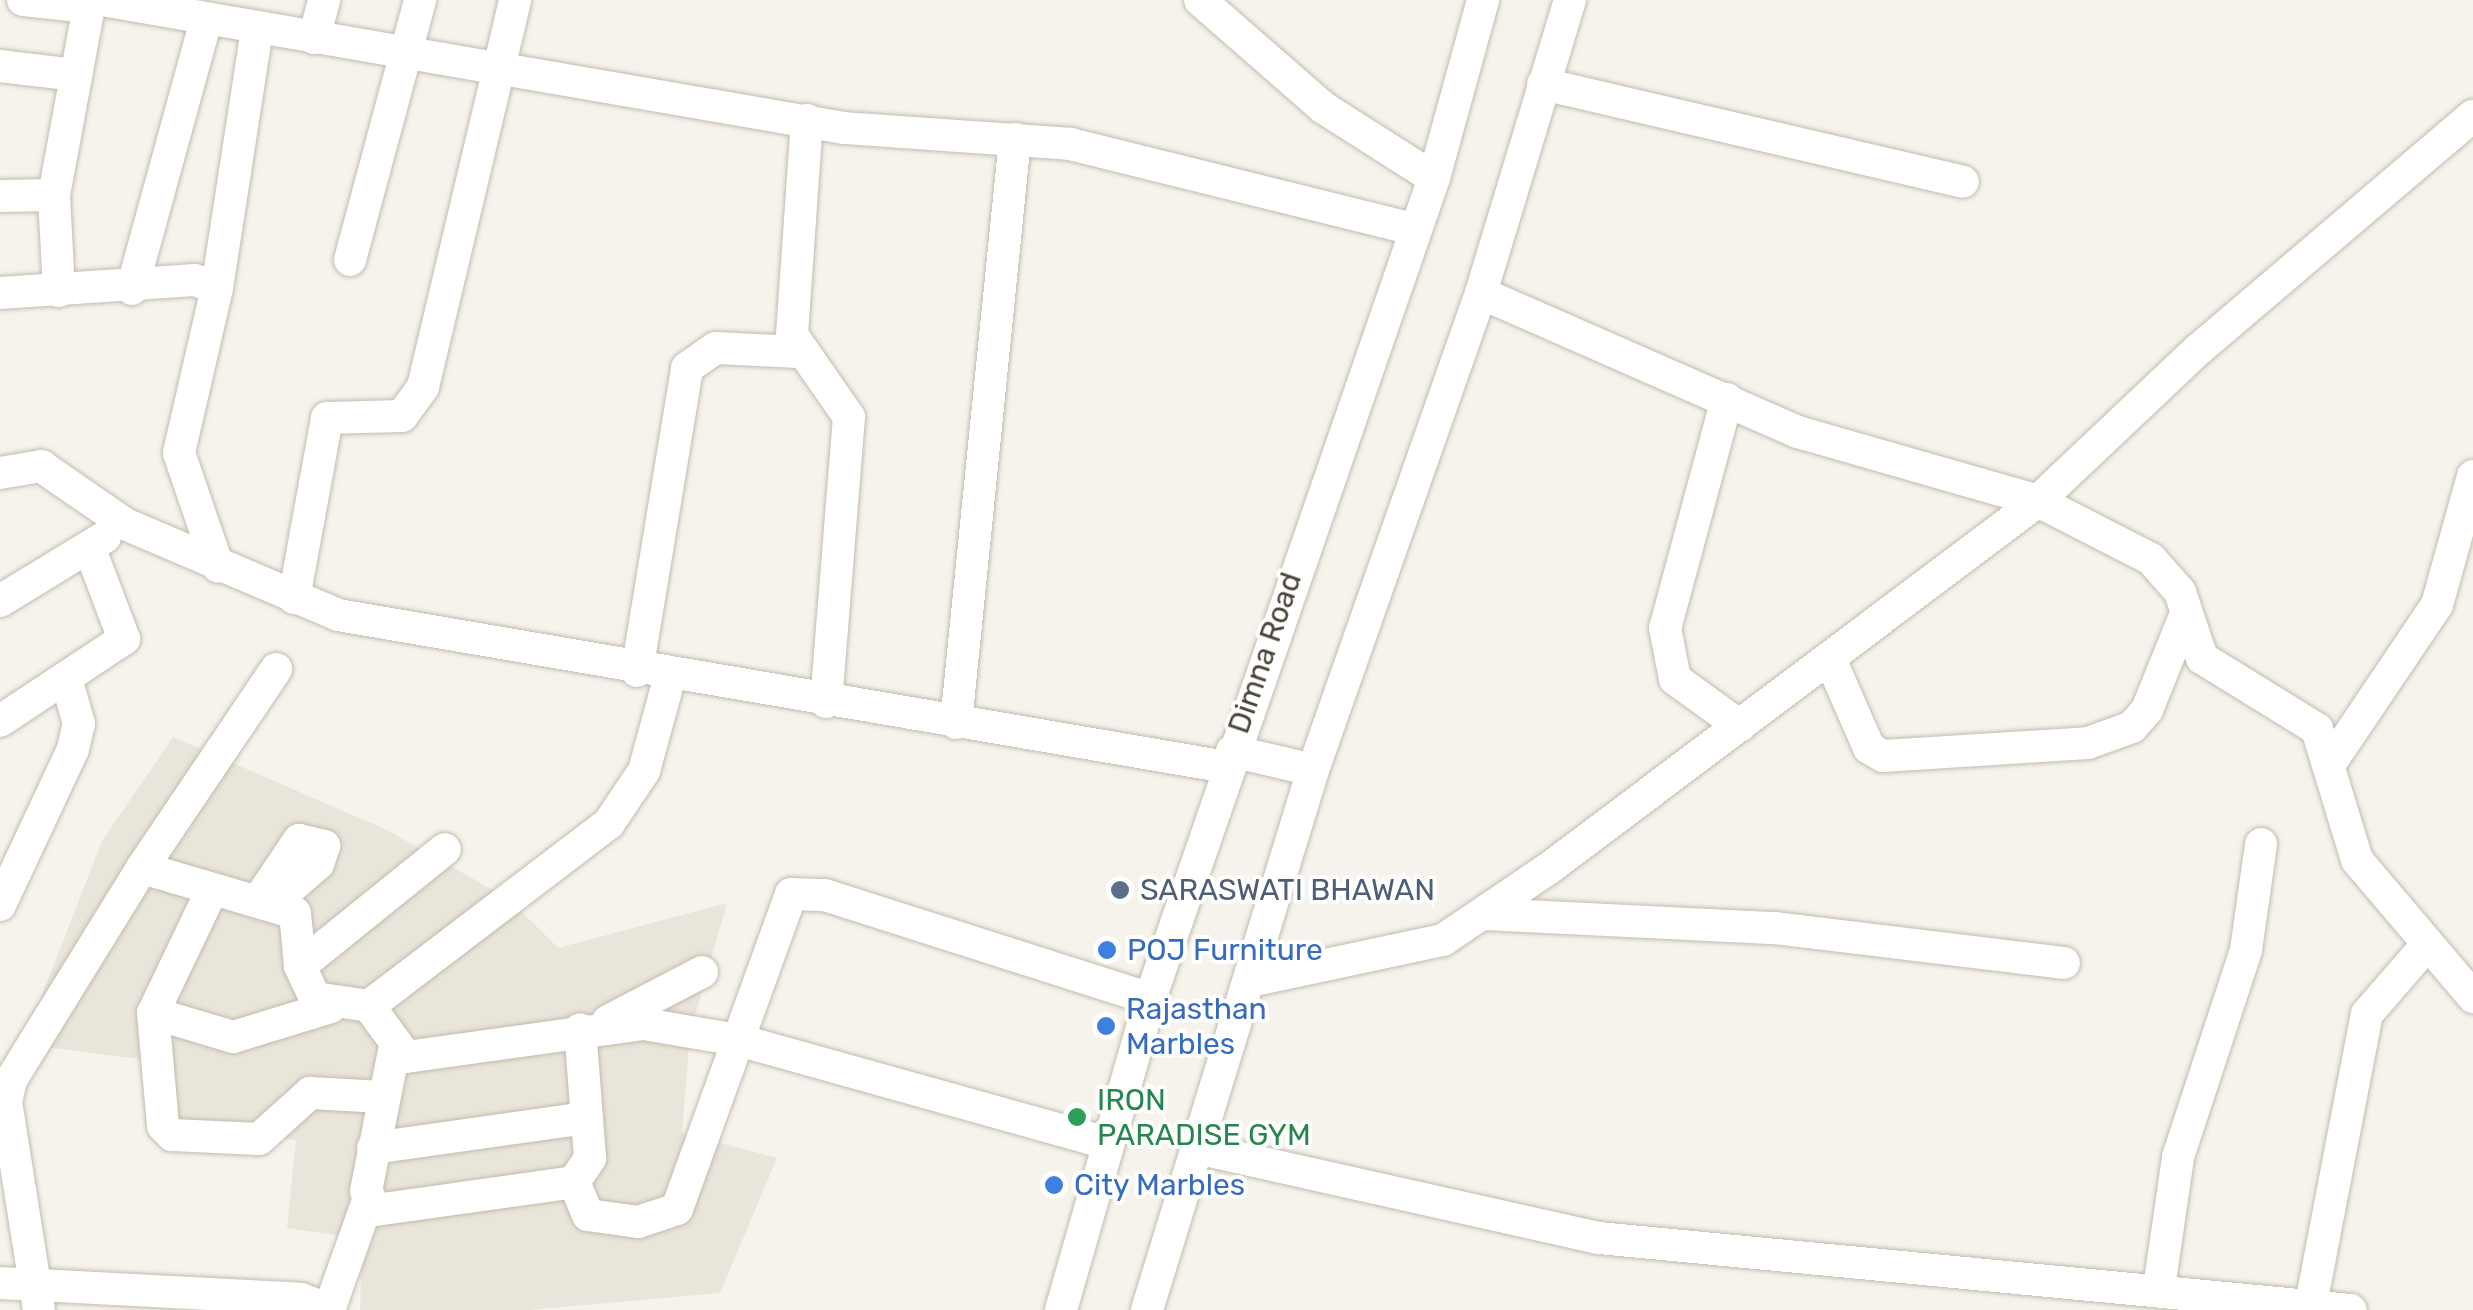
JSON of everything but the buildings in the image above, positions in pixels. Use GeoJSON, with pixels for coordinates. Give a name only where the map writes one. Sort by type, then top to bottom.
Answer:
{"type":"FeatureCollection","features":[{"type":"Feature","properties":{"kind":"street"},"geometry":{"type":"LineString","coordinates":[[23,0],[94,2],[214,14],[256,29],[807,120],[1015,139],[1177,164],[1410,228]]}},
{"type":"Feature","properties":{"kind":"street"},"geometry":{"type":"LineString","coordinates":[[314,38],[324,0]]}},
{"type":"Feature","properties":{"kind":"street"},"geometry":{"type":"LineString","coordinates":[[350,260],[420,0]]}},
{"type":"Feature","properties":{"kind":"street"},"geometry":{"type":"LineString","coordinates":[[294,598],[327,418],[402,416],[423,387],[495,67],[515,0]]}},
{"type":"Feature","properties":{"kind":"street","name":"Dimna Road"},"geometry":{"type":"LineString","coordinates":[[1061,1310],[1150,999],[1410,228],[1434,178],[1483,0]]}},
{"type":"Feature","properties":{"kind":"street"},"geometry":{"type":"LineString","coordinates":[[1147,1310],[1313,770],[1481,292],[1570,0]]}},
{"type":"Feature","properties":{"kind":"street"},"geometry":{"type":"LineString","coordinates":[[59,291],[54,195],[94,2]]}},
{"type":"Feature","properties":{"kind":"street"},"geometry":{"type":"LineString","coordinates":[[1216,6],[1324,108],[1434,178]]}},
{"type":"Feature","properties":{"kind":"street"},"geometry":{"type":"LineString","coordinates":[[132,289],[214,14]]}},
{"type":"Feature","properties":{"kind":"street"},"geometry":{"type":"LineString","coordinates":[[218,568],[179,453],[217,288],[256,29]]}},
{"type":"Feature","properties":{"kind":"street"},"geometry":{"type":"LineString","coordinates":[[0,66],[76,75]]}},
{"type":"Feature","properties":{"kind":"street"},"geometry":{"type":"LineString","coordinates":[[1542,84],[1964,182]]}},
{"type":"Feature","properties":{"kind":"street"},"geometry":{"type":"LineString","coordinates":[[1250,981],[1388,958],[1484,914],[2038,502],[2199,349],[2473,116]]}},
{"type":"Feature","properties":{"kind":"street"},"geometry":{"type":"LineString","coordinates":[[807,120],[791,315],[798,352],[831,381],[850,417],[826,702]]}},
{"type":"Feature","properties":{"kind":"street"},"geometry":{"type":"LineString","coordinates":[[956,723],[1015,139]]}},
{"type":"Feature","properties":{"kind":"street"},"geometry":{"type":"LineString","coordinates":[[0,196],[54,195]]}},
{"type":"Feature","properties":{"kind":"street"},"geometry":{"type":"LineString","coordinates":[[0,293],[132,289],[195,280],[217,288]]}},
{"type":"Feature","properties":{"kind":"street"},"geometry":{"type":"LineString","coordinates":[[1481,292],[1727,400],[1880,459],[2038,502],[2151,559],[2180,592],[2202,658],[2310,721],[2331,762],[2357,860],[2425,946],[2473,997]]}},
{"type":"Feature","properties":{"kind":"street"},"geometry":{"type":"LineString","coordinates":[[636,670],[686,368],[716,348],[798,352]]}},
{"type":"Feature","properties":{"kind":"street"},"geometry":{"type":"LineString","coordinates":[[1727,400],[1665,628],[1675,679],[1740,726]]}},
{"type":"Feature","properties":{"kind":"street"},"geometry":{"type":"LineString","coordinates":[[0,473],[41,466],[126,524],[218,568],[294,598],[442,639],[956,723],[1313,770]]}},
{"type":"Feature","properties":{"kind":"street"},"geometry":{"type":"LineString","coordinates":[[2331,762],[2437,606],[2473,476]]}},
{"type":"Feature","properties":{"kind":"street"},"geometry":{"type":"LineString","coordinates":[[0,601],[126,524]]}},
{"type":"Feature","properties":{"kind":"street"},"geometry":{"type":"LineString","coordinates":[[0,720],[66,682],[124,640],[90,547]]}},
{"type":"Feature","properties":{"kind":"street"},"geometry":{"type":"LineString","coordinates":[[1830,658],[1869,748],[1883,756],[2088,743],[2132,727],[2147,710],[2186,616]]}},
{"type":"Feature","properties":{"kind":"street"},"geometry":{"type":"LineString","coordinates":[[40,1297],[6,1102],[11,1080],[142,868],[276,669]]}},
{"type":"Feature","properties":{"kind":"street"},"geometry":{"type":"LineString","coordinates":[[153,1013],[233,1037],[331,1007],[368,1006],[609,822],[644,771],[670,676]]}},
{"type":"Feature","properties":{"kind":"street"},"geometry":{"type":"LineString","coordinates":[[0,905],[73,748],[79,724],[66,682]]}},
{"type":"Feature","properties":{"kind":"street"},"geometry":{"type":"LineString","coordinates":[[2178,1296],[2178,1156],[2246,950],[2261,844]]}},
{"type":"Feature","properties":{"kind":"street"},"geometry":{"type":"LineString","coordinates":[[300,966],[446,848]]}},
{"type":"Feature","properties":{"kind":"street"},"geometry":{"type":"LineString","coordinates":[[142,868],[212,890],[267,900],[302,924],[300,966],[315,998],[331,1007]]}},
{"type":"Feature","properties":{"kind":"street"},"geometry":{"type":"LineString","coordinates":[[212,890],[153,1013],[154,1102],[172,1134],[258,1139],[310,1093],[383,1098]]}},
{"type":"Feature","properties":{"kind":"street"},"geometry":{"type":"LineString","coordinates":[[574,1182],[588,1215],[638,1222],[677,1209],[791,894],[825,896],[1150,999]]}},
{"type":"Feature","properties":{"kind":"street"},"geometry":{"type":"LineString","coordinates":[[1484,914],[1776,928],[2064,963]]}},
{"type":"Feature","properties":{"kind":"street"},"geometry":{"type":"LineString","coordinates":[[2311,1304],[2367,1014],[2425,946]]}},
{"type":"Feature","properties":{"kind":"street"},"geometry":{"type":"LineString","coordinates":[[368,1006],[394,1051],[420,1059],[590,1027],[702,972]]}},
{"type":"Feature","properties":{"kind":"street"},"geometry":{"type":"LineString","coordinates":[[590,1027],[738,1040],[1106,1143]]}},
{"type":"Feature","properties":{"kind":"street"},"geometry":{"type":"LineString","coordinates":[[368,1203],[392,1210],[574,1182],[590,1158],[586,1118],[590,1027]]}},
{"type":"Feature","properties":{"kind":"street"},"geometry":{"type":"LineString","coordinates":[[0,1283],[40,1297],[300,1298],[329,1310],[368,1203],[373,1148],[394,1051]]}},
{"type":"Feature","properties":{"kind":"street"},"geometry":{"type":"LineString","coordinates":[[373,1148],[586,1118]]}},
{"type":"Feature","properties":{"kind":"street"},"geometry":{"type":"LineString","coordinates":[[1196,1148],[1599,1238],[2351,1310]]}},
{"type":"Feature","properties":{"kind":"shaded area"},"geometry":{"type":"Polygon","coordinates":[[[173,737],[385,829],[509,899],[558,948],[727,903],[690,1034],[682,1133],[777,1158],[720,1293],[530,1310],[360,1310],[362,1239],[287,1228],[296,1140],[168,1128],[161,1062],[23,1044],[102,841],[173,737]]]}},
{"type":"Feature","properties":{"kind":"place","name":"SARASWATI BHAWAN"},"geometry":{"type":"Point","coordinates":[1120,890]}},
{"type":"Feature","properties":{"kind":"place","name":"POJ Furniture"},"geometry":{"type":"Point","coordinates":[1107,950]}},
{"type":"Feature","properties":{"kind":"place","name":"Rajasthan Marbles"},"geometry":{"type":"Point","coordinates":[1106,1026]}},
{"type":"Feature","properties":{"kind":"place","name":"IRON PARADISE GYM"},"geometry":{"type":"Point","coordinates":[1077,1117]}},
{"type":"Feature","properties":{"kind":"place","name":"City Marbles"},"geometry":{"type":"Point","coordinates":[1054,1185]}}]}
